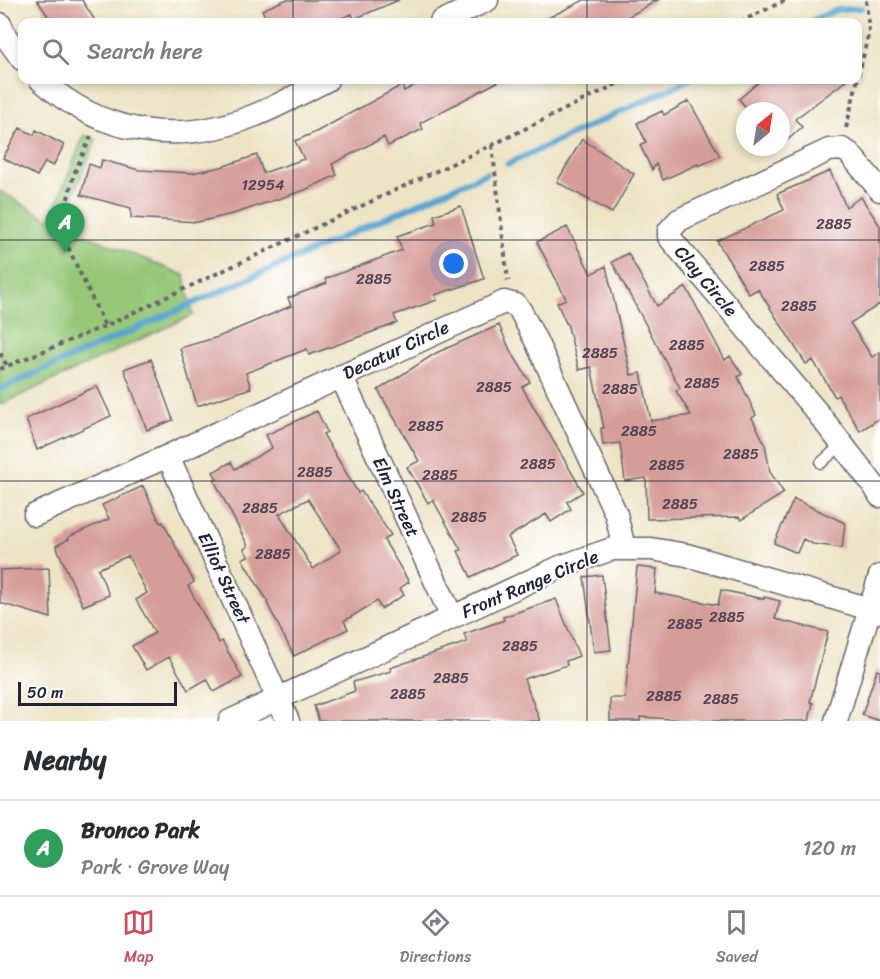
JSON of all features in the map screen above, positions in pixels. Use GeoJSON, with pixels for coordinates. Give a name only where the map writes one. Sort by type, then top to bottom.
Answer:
{"type":"FeatureCollection","features":[{"type":"Feature","properties":{"kind":"street"},"geometry":{"type":"LineString","coordinates":[[445,13],[487,0]]}},
{"type":"Feature","properties":{"kind":"street"},"geometry":{"type":"LineString","coordinates":[[0,24],[18,54]]}},
{"type":"Feature","properties":{"kind":"street"},"geometry":{"type":"LineString","coordinates":[[46,84],[74,105],[99,117],[127,128],[171,134],[212,130],[254,116],[319,84]]}},
{"type":"Feature","properties":{"kind":"street"},"geometry":{"type":"LineString","coordinates":[[842,148],[849,153],[880,190]]}},
{"type":"Feature","properties":{"kind":"street","name":"Clay Circle"},"geometry":{"type":"LineString","coordinates":[[842,148],[829,150],[679,220],[669,231],[669,237],[842,444],[880,496]]}},
{"type":"Feature","properties":{"kind":"street"},"geometry":{"type":"LineString","coordinates":[[511,303],[520,310],[537,341],[616,514],[624,548]]}},
{"type":"Feature","properties":{"kind":"street","name":"Decatur Circle"},"geometry":{"type":"LineString","coordinates":[[35,515],[497,304],[511,303]]}},
{"type":"Feature","properties":{"kind":"street","name":"Elm Street"},"geometry":{"type":"LineString","coordinates":[[341,376],[452,617]]}},
{"type":"Feature","properties":{"kind":"street","name":"Elliot Street"},"geometry":{"type":"LineString","coordinates":[[168,456],[288,721]]}},
{"type":"Feature","properties":{"kind":"street","name":"Front Range Circle"},"geometry":{"type":"LineString","coordinates":[[230,721],[560,567],[612,549],[651,549],[687,555],[875,610]]}},
{"type":"Feature","properties":{"kind":"street"},"geometry":{"type":"LineString","coordinates":[[836,721],[875,610],[880,576]]}},
{"type":"Feature","properties":{"kind":"lane"},"geometry":{"type":"LineString","coordinates":[[821,463],[842,444]]}},
{"type":"Feature","properties":{"kind":"path"},"geometry":{"type":"LineString","coordinates":[[748,18],[786,0]]}},
{"type":"Feature","properties":{"kind":"path"},"geometry":{"type":"LineString","coordinates":[[862,62],[869,32],[866,0]]}},
{"type":"Feature","properties":{"kind":"path"},"geometry":{"type":"LineString","coordinates":[[0,369],[105,326],[617,84]]}},
{"type":"Feature","properties":{"kind":"path"},"geometry":{"type":"LineString","coordinates":[[842,148],[857,84]]}},
{"type":"Feature","properties":{"kind":"path"},"geometry":{"type":"LineString","coordinates":[[99,117],[74,174],[64,214],[65,241],[105,326]]}},
{"type":"Feature","properties":{"kind":"path"},"geometry":{"type":"LineString","coordinates":[[492,145],[511,303]]}},
{"type":"Feature","properties":{"kind":"path"},"geometry":{"type":"LineString","coordinates":[[0,353],[7,366]]}},
{"type":"Feature","properties":{"kind":"green space"},"geometry":{"type":"Polygon","coordinates":[[[84,135],[96,140],[69,206],[76,231],[184,275],[193,315],[0,405],[0,191],[50,220],[84,135]]]}},
{"type":"Feature","properties":{"kind":"building"},"geometry":{"type":"Polygon","coordinates":[[[37,0],[82,0],[93,18],[49,18],[37,0]]]}},
{"type":"Feature","properties":{"kind":"building"},"geometry":{"type":"Polygon","coordinates":[[[285,0],[399,0],[356,18],[354,18],[352,14],[342,18],[266,18],[262,10],[285,0]]]}},
{"type":"Feature","properties":{"kind":"building"},"geometry":{"type":"Polygon","coordinates":[[[584,0],[658,0],[626,18],[548,18],[584,0]]]}},
{"type":"Feature","properties":{"kind":"building"},"geometry":{"type":"Polygon","coordinates":[[[417,84],[493,84],[420,123],[423,129],[388,146],[384,137],[332,164],[337,175],[305,190],[233,214],[198,222],[131,218],[131,208],[81,195],[89,164],[100,168],[102,160],[139,170],[192,173],[221,167],[257,155],[263,173],[304,159],[295,141],[402,85],[404,91],[417,84]]]}},
{"type":"Feature","properties":{"kind":"building"},"geometry":{"type":"Polygon","coordinates":[[[756,84],[842,84],[795,119],[802,127],[790,138],[790,102],[742,102],[739,99],[756,84]]]}},
{"type":"Feature","properties":{"kind":"building"},"geometry":{"type":"Polygon","coordinates":[[[689,101],[720,156],[663,180],[656,164],[652,170],[640,145],[646,142],[637,123],[662,111],[664,115],[689,101]]]}},
{"type":"Feature","properties":{"kind":"building"},"geometry":{"type":"Polygon","coordinates":[[[20,128],[34,135],[36,130],[64,145],[53,166],[45,162],[37,176],[3,158],[20,128]]]}},
{"type":"Feature","properties":{"kind":"building"},"geometry":{"type":"Polygon","coordinates":[[[582,139],[634,174],[612,213],[557,182],[582,139]]]}},
{"type":"Feature","properties":{"kind":"building"},"geometry":{"type":"Polygon","coordinates":[[[830,171],[846,207],[861,197],[880,226],[880,304],[850,323],[872,357],[880,352],[880,418],[860,431],[838,395],[835,397],[813,360],[806,364],[758,289],[749,294],[717,241],[784,210],[777,194],[830,171]]]}},
{"type":"Feature","properties":{"kind":"building"},"geometry":{"type":"Polygon","coordinates":[[[461,206],[484,279],[435,295],[437,300],[394,315],[397,323],[309,355],[307,349],[246,373],[251,388],[197,406],[180,348],[218,337],[291,306],[288,298],[327,283],[325,279],[402,250],[397,236],[436,223],[434,215],[461,206]]]}},
{"type":"Feature","properties":{"kind":"building"},"geometry":{"type":"Polygon","coordinates":[[[567,227],[591,274],[606,266],[631,375],[641,373],[651,421],[691,415],[676,391],[680,388],[612,262],[628,253],[657,306],[686,287],[725,360],[730,356],[742,374],[738,377],[756,415],[752,418],[765,444],[770,472],[784,493],[741,520],[739,517],[647,519],[646,478],[625,481],[620,443],[603,445],[601,428],[604,428],[591,367],[579,370],[567,323],[557,303],[566,299],[537,242],[567,227]]]}},
{"type":"Feature","properties":{"kind":"building"},"geometry":{"type":"Polygon","coordinates":[[[499,325],[510,350],[530,382],[522,387],[583,492],[567,502],[571,509],[551,522],[546,514],[508,537],[517,555],[471,577],[458,551],[461,550],[433,500],[428,503],[407,467],[419,461],[378,390],[436,353],[499,325]]]}},
{"type":"Feature","properties":{"kind":"building"},"geometry":{"type":"Polygon","coordinates":[[[151,359],[173,420],[147,430],[124,369],[151,359]]]}},
{"type":"Feature","properties":{"kind":"building"},"geometry":{"type":"Polygon","coordinates":[[[97,386],[111,416],[37,450],[26,419],[97,386]]]}},
{"type":"Feature","properties":{"kind":"building"},"geometry":{"type":"Polygon","coordinates":[[[317,411],[327,432],[323,434],[358,493],[361,491],[391,535],[384,540],[409,582],[400,588],[404,595],[381,609],[377,601],[344,621],[348,629],[294,656],[268,602],[242,559],[248,556],[244,549],[248,546],[214,480],[217,479],[213,472],[231,462],[235,469],[272,448],[266,435],[317,411]],[[308,499],[279,514],[313,569],[341,550],[308,499]]]}},
{"type":"Feature","properties":{"kind":"building"},"geometry":{"type":"Polygon","coordinates":[[[143,486],[160,523],[163,522],[194,582],[188,586],[219,643],[222,641],[242,677],[214,692],[207,679],[188,690],[169,657],[146,670],[132,646],[155,633],[136,600],[147,593],[128,556],[98,569],[109,595],[83,606],[56,546],[69,539],[68,537],[109,519],[102,505],[143,486]]]}},
{"type":"Feature","properties":{"kind":"building"},"geometry":{"type":"Polygon","coordinates":[[[794,499],[845,523],[842,548],[813,544],[803,539],[797,553],[774,543],[794,499]]]}},
{"type":"Feature","properties":{"kind":"building"},"geometry":{"type":"Polygon","coordinates":[[[637,567],[657,569],[655,593],[718,605],[721,590],[764,599],[764,597],[780,601],[775,619],[828,632],[810,702],[813,703],[809,721],[702,721],[640,717],[640,721],[610,721],[610,698],[625,698],[637,567]]]}},
{"type":"Feature","properties":{"kind":"building"},"geometry":{"type":"Polygon","coordinates":[[[49,568],[51,618],[0,603],[0,570],[49,568]]]}},
{"type":"Feature","properties":{"kind":"building"},"geometry":{"type":"Polygon","coordinates":[[[602,575],[611,650],[594,652],[584,577],[602,575]]]}},
{"type":"Feature","properties":{"kind":"building"},"geometry":{"type":"Polygon","coordinates":[[[556,599],[579,656],[566,661],[567,665],[524,679],[540,721],[319,721],[314,706],[355,691],[353,682],[391,671],[390,668],[467,642],[464,634],[504,620],[503,617],[556,599]]]}},
{"type":"Feature","properties":{"kind":"building"},"geometry":{"type":"Polygon","coordinates":[[[877,670],[880,671],[880,721],[862,715],[877,670]]]}},
{"type":"Feature","properties":{"kind":"waterway"},"geometry":{"type":"LineString","coordinates":[[818,18],[836,10],[861,8]]}},
{"type":"Feature","properties":{"kind":"waterway"},"geometry":{"type":"LineString","coordinates":[[508,164],[680,84]]}},
{"type":"Feature","properties":{"kind":"waterway"},"geometry":{"type":"LineString","coordinates":[[0,389],[487,173]]}},
{"type":"Feature","properties":{"kind":"place","name":"Bronco Park"},"geometry":{"type":"Point","coordinates":[65,253]}}]}
